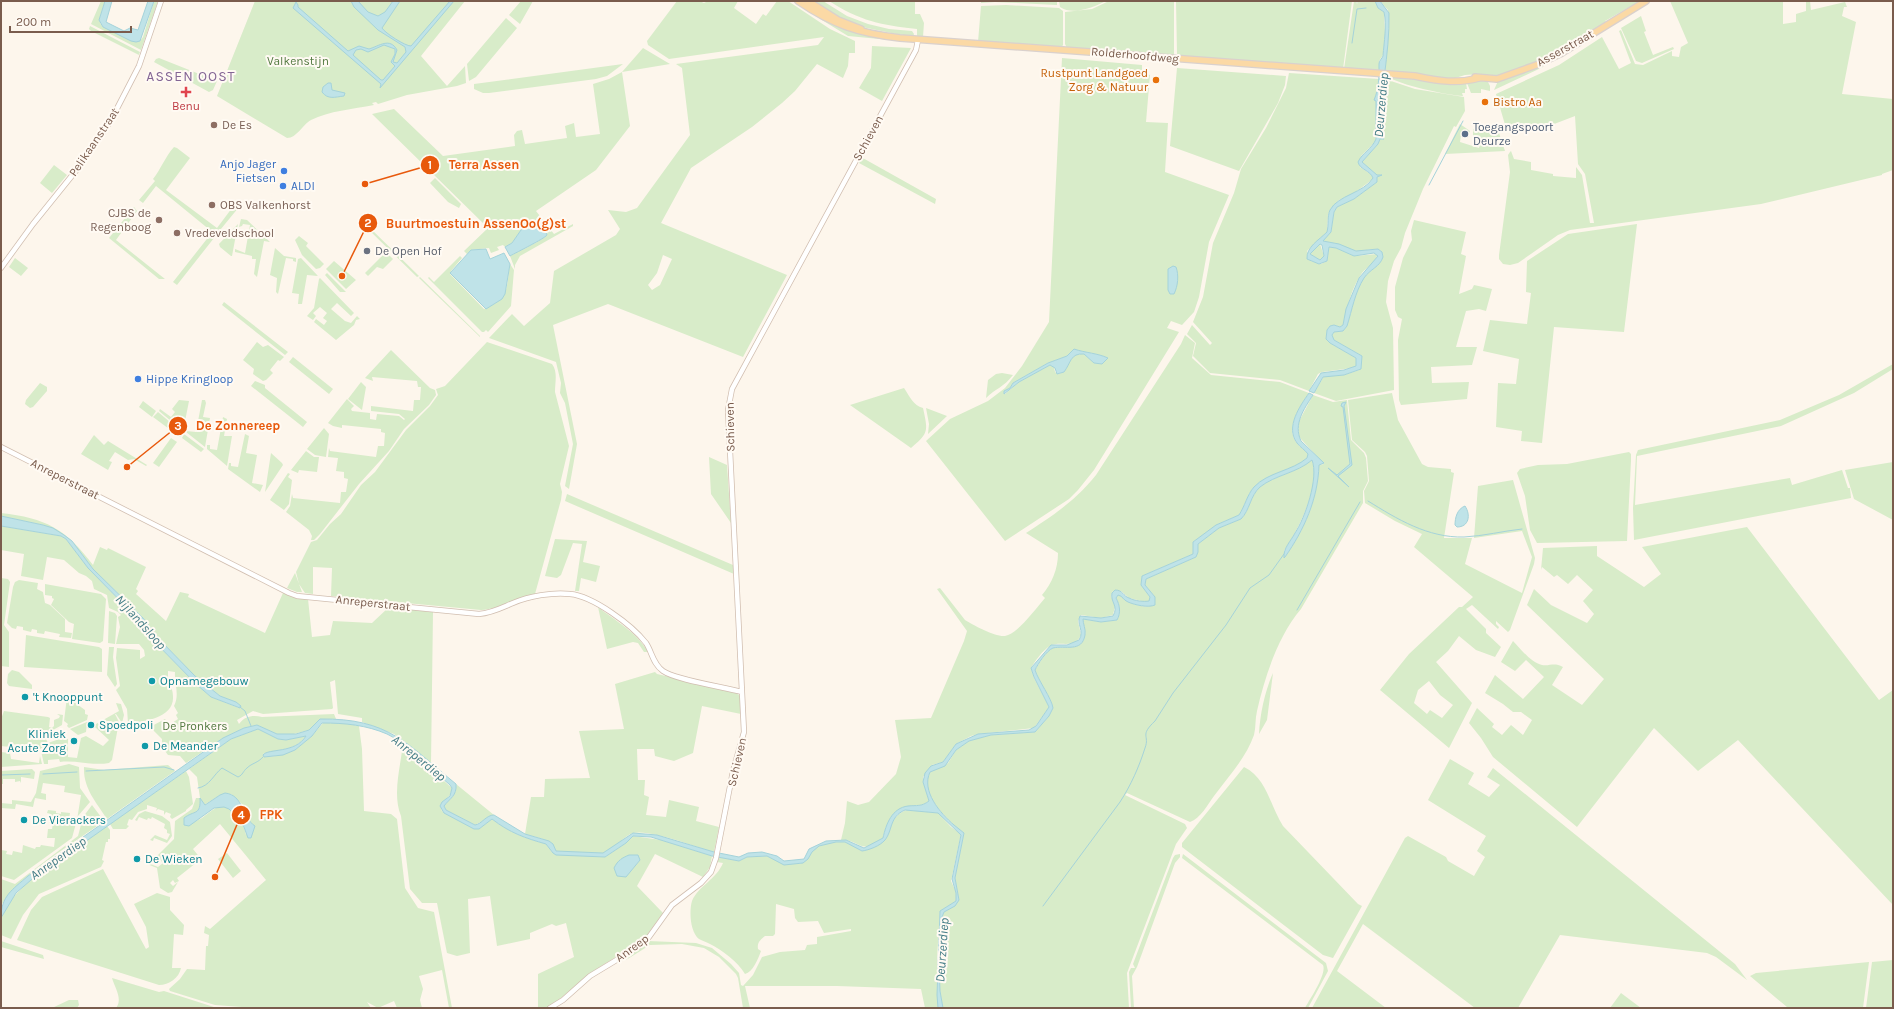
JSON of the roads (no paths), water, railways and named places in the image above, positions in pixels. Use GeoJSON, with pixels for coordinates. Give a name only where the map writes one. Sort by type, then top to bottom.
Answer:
{"type":"FeatureCollection","features":[{"type":"Feature","properties":{"kind":"main road","name":"Rolderhoofdweg"},"geometry":{"type":"LineString","coordinates":[[798,1],[831,21],[851,30],[918,40],[1390,74]]}},
{"type":"Feature","properties":{"kind":"main road","name":"Rolderhoofdweg"},"geometry":{"type":"LineString","coordinates":[[808,1],[838,20],[879,35]]}},
{"type":"Feature","properties":{"kind":"main road","name":"Asserstraat"},"geometry":{"type":"LineString","coordinates":[[1390,74],[1451,81],[1466,81],[1479,78],[1497,79],[1539,64],[1560,54],[1646,1]]}},
{"type":"Feature","properties":{"kind":"street","name":"Pelikaanstraat"},"geometry":{"type":"LineString","coordinates":[[1,268],[33,224],[83,162],[110,122],[140,66],[161,1]]}},
{"type":"Feature","properties":{"kind":"street","name":"Schieven"},"geometry":{"type":"LineString","coordinates":[[716,858],[733,771],[743,738],[728,410],[730,396],[743,368],[916,50],[918,40]]}},
{"type":"Feature","properties":{"kind":"street","name":"Anreperstraat"},"geometry":{"type":"LineString","coordinates":[[1,447],[297,596],[479,614],[491,613],[526,599],[564,594],[575,595],[589,599],[611,612],[641,638],[647,645],[655,662],[664,672],[742,692]]}},
{"type":"Feature","properties":{"kind":"street","name":"Anreep"},"geometry":{"type":"LineString","coordinates":[[550,1008],[563,1000],[590,976],[638,946],[649,937],[672,905],[706,878],[713,868],[716,858]]}},
{"type":"Feature","properties":{"kind":"water"},"geometry":{"type":"Polygon","coordinates":[[[105,1],[112,1],[106,22],[124,31],[130,28],[138,30],[148,1],[154,1],[140,41],[131,41],[103,27],[99,20],[105,1]]]}},
{"type":"Feature","properties":{"kind":"water"},"geometry":{"type":"Polygon","coordinates":[[[351,1],[358,1],[368,12],[378,16],[385,12],[393,1],[400,1],[382,28],[395,39],[411,46],[450,1],[454,1],[380,88],[381,84],[293,8],[296,2],[298,7],[348,51],[359,46],[369,49],[388,43],[391,44],[397,50],[393,62],[397,63],[406,52],[405,47],[378,30],[354,7],[351,1]],[[384,45],[368,52],[361,49],[356,50],[353,55],[381,80],[383,80],[395,66],[391,62],[395,54],[395,49],[384,45]]]}},
{"type":"Feature","properties":{"kind":"water","name":"Deurzerdiep"},"geometry":{"type":"Polygon","coordinates":[[[1375,1],[1380,1],[1389,13],[1388,44],[1380,121],[1380,137],[1384,139],[1380,139],[1378,144],[1362,162],[1377,175],[1382,175],[1377,177],[1377,182],[1354,199],[1337,207],[1334,212],[1331,232],[1323,241],[1339,244],[1356,251],[1378,249],[1382,252],[1383,257],[1380,263],[1366,275],[1361,283],[1347,326],[1343,331],[1334,332],[1332,335],[1334,340],[1362,356],[1361,369],[1344,375],[1323,377],[1314,393],[1309,391],[1321,373],[1344,370],[1356,366],[1356,358],[1330,343],[1326,339],[1327,330],[1330,326],[1334,325],[1340,327],[1343,325],[1346,309],[1359,278],[1378,256],[1374,253],[1354,256],[1336,248],[1329,247],[1327,261],[1319,264],[1307,259],[1307,255],[1311,247],[1327,232],[1329,213],[1334,205],[1345,197],[1364,187],[1373,178],[1370,173],[1359,165],[1358,162],[1376,139],[1376,101],[1374,100],[1378,87],[1379,63],[1383,56],[1385,28],[1384,12],[1378,8],[1375,1]],[[1320,244],[1310,254],[1320,260],[1324,256],[1322,245],[1320,244]]]}},
{"type":"Feature","properties":{"kind":"water"},"geometry":{"type":"Polygon","coordinates":[[[328,83],[331,83],[332,90],[345,93],[344,96],[332,97],[324,95],[322,92],[323,87],[328,83]]]}},
{"type":"Feature","properties":{"kind":"water"},"geometry":{"type":"Polygon","coordinates":[[[534,221],[542,223],[547,235],[510,256],[505,247],[512,243],[521,230],[534,221]]]}},
{"type":"Feature","properties":{"kind":"water"},"geometry":{"type":"Polygon","coordinates":[[[486,249],[490,259],[504,253],[510,264],[505,294],[502,299],[486,309],[450,273],[471,250],[486,249]]]}},
{"type":"Feature","properties":{"kind":"water"},"geometry":{"type":"Polygon","coordinates":[[[1173,266],[1176,267],[1178,280],[1174,294],[1170,294],[1168,290],[1168,269],[1173,266]]]}},
{"type":"Feature","properties":{"kind":"water"},"geometry":{"type":"Polygon","coordinates":[[[1074,349],[1108,358],[1102,364],[1094,363],[1084,354],[1076,355],[1071,359],[1064,372],[1057,374],[1055,368],[1050,365],[1019,382],[1004,394],[1004,391],[1010,388],[1013,383],[1048,363],[1067,356],[1074,349]]]}},
{"type":"Feature","properties":{"kind":"water","name":"Anreperdiep"},"geometry":{"type":"Polygon","coordinates":[[[1309,393],[1313,395],[1301,417],[1298,429],[1299,435],[1301,441],[1324,463],[1319,465],[1316,490],[1309,514],[1292,547],[1284,558],[1286,548],[1303,518],[1310,498],[1314,477],[1312,460],[1300,468],[1260,487],[1241,519],[1219,528],[1198,544],[1198,552],[1196,557],[1146,579],[1145,585],[1155,597],[1155,605],[1145,606],[1134,604],[1126,601],[1118,595],[1116,598],[1119,606],[1117,620],[1101,622],[1083,619],[1085,635],[1080,644],[1072,647],[1053,648],[1048,652],[1040,661],[1035,670],[1053,708],[1049,716],[1035,732],[991,735],[969,741],[956,750],[945,766],[930,772],[928,787],[933,801],[943,814],[964,833],[955,878],[959,900],[955,906],[944,912],[942,917],[939,965],[940,991],[943,1008],[938,1008],[937,995],[940,911],[956,901],[956,893],[952,879],[961,835],[938,813],[905,810],[896,816],[888,836],[877,846],[862,851],[845,842],[836,842],[819,846],[803,863],[784,865],[767,856],[747,857],[739,861],[712,856],[651,837],[633,836],[626,843],[605,857],[556,855],[546,844],[531,840],[505,828],[492,819],[479,829],[474,829],[444,813],[440,806],[442,802],[450,796],[452,788],[412,750],[387,734],[371,728],[347,724],[322,723],[312,736],[295,750],[283,755],[264,757],[263,755],[295,746],[306,736],[286,740],[278,739],[258,729],[231,739],[31,880],[16,893],[1,918],[3,904],[8,894],[28,876],[223,738],[244,728],[257,725],[277,734],[296,734],[309,730],[320,719],[344,720],[363,723],[396,736],[456,784],[453,796],[444,806],[446,810],[475,825],[489,816],[494,815],[525,834],[549,841],[553,844],[556,851],[603,853],[633,833],[657,835],[714,852],[739,857],[748,853],[762,852],[777,856],[784,861],[804,859],[809,849],[826,841],[846,840],[864,848],[883,838],[888,822],[894,813],[902,807],[921,805],[929,801],[923,782],[925,773],[931,766],[943,762],[956,744],[978,734],[1029,730],[1036,726],[1049,707],[1031,668],[1051,645],[1067,645],[1079,640],[1081,637],[1079,622],[1080,616],[1101,618],[1113,616],[1115,613],[1115,607],[1112,599],[1112,593],[1115,590],[1120,591],[1127,597],[1134,600],[1149,601],[1150,597],[1141,585],[1142,576],[1193,554],[1193,542],[1216,525],[1239,515],[1254,487],[1266,478],[1294,466],[1307,458],[1308,454],[1297,443],[1294,437],[1293,424],[1298,410],[1309,393]]]}},
{"type":"Feature","properties":{"kind":"water"},"geometry":{"type":"Polygon","coordinates":[[[1346,402],[1344,406],[1352,465],[1338,476],[1349,487],[1328,468],[1337,475],[1350,464],[1343,407],[1341,406],[1342,403],[1346,402]]]}},
{"type":"Feature","properties":{"kind":"water"},"geometry":{"type":"Polygon","coordinates":[[[1465,506],[1468,513],[1468,520],[1464,525],[1457,527],[1455,525],[1455,520],[1457,514],[1462,507],[1465,506]]]}},
{"type":"Feature","properties":{"kind":"water"},"geometry":{"type":"Polygon","coordinates":[[[1,516],[53,528],[72,541],[93,569],[143,618],[158,638],[195,676],[220,696],[236,702],[241,706],[240,708],[211,697],[196,684],[150,637],[141,622],[88,568],[66,539],[61,536],[1,526],[1,516]]]}},
{"type":"Feature","properties":{"kind":"water"},"geometry":{"type":"Polygon","coordinates":[[[225,793],[236,798],[248,818],[255,826],[251,838],[248,838],[244,827],[238,818],[229,809],[224,807],[214,808],[189,826],[184,825],[184,818],[198,810],[200,798],[205,805],[225,793]]]}},
{"type":"Feature","properties":{"kind":"water"},"geometry":{"type":"Polygon","coordinates":[[[629,855],[638,855],[640,860],[626,877],[617,876],[614,868],[620,860],[629,855]]]}},
{"type":"Feature","properties":{"kind":"waterway"},"geometry":{"type":"LineString","coordinates":[[1352,43],[1357,9],[1366,8]]}},
{"type":"Feature","properties":{"kind":"waterway"},"geometry":{"type":"LineString","coordinates":[[1429,185],[1463,121]]}},
{"type":"Feature","properties":{"kind":"waterway"},"geometry":{"type":"LineString","coordinates":[[1368,501],[1402,521],[1425,531],[1438,534],[1464,537],[1522,529]]}},
{"type":"Feature","properties":{"kind":"waterway"},"geometry":{"type":"LineString","coordinates":[[1297,610],[1360,502]]}},
{"type":"Feature","properties":{"kind":"waterway"},"geometry":{"type":"LineString","coordinates":[[1043,906],[1124,796],[1143,755],[1146,744],[1147,730],[1155,721],[1173,693],[1226,625],[1250,588],[1269,575],[1284,554]]}},
{"type":"Feature","properties":{"kind":"waterway","name":"Nijlandsloop"},"geometry":{"type":"LineString","coordinates":[[240,707],[245,711],[251,726]]}},
{"type":"Feature","properties":{"kind":"waterway"},"geometry":{"type":"LineString","coordinates":[[198,788],[206,785],[222,768],[238,777],[249,766],[259,761],[263,757]]}},
{"type":"Feature","properties":{"kind":"waterway"},"geometry":{"type":"LineString","coordinates":[[86,771],[164,767],[174,770]]}},
{"type":"Feature","properties":{"kind":"waterway"},"geometry":{"type":"LineString","coordinates":[[43,774],[77,772]]}},
{"type":"Feature","properties":{"kind":"waterway"},"geometry":{"type":"LineString","coordinates":[[1,775],[30,774]]}},
{"type":"Feature","properties":{"kind":"place","name":"Rustpunt Landgoed Zorg & Natuur"},"geometry":{"type":"Point","coordinates":[1156,80]}},
{"type":"Feature","properties":{"kind":"place","name":"Benu"},"geometry":{"type":"Point","coordinates":[186,92]}},
{"type":"Feature","properties":{"kind":"place","name":"Bistro Aa"},"geometry":{"type":"Point","coordinates":[1485,102]}},
{"type":"Feature","properties":{"kind":"place","name":"De Es"},"geometry":{"type":"Point","coordinates":[214,125]}},
{"type":"Feature","properties":{"kind":"place","name":"Toegangspoort Deurze"},"geometry":{"type":"Point","coordinates":[1465,134]}},
{"type":"Feature","properties":{"kind":"place","name":"Anjo Jager Fietsen"},"geometry":{"type":"Point","coordinates":[284,171]}},
{"type":"Feature","properties":{"kind":"place","name":"Terra Assen"},"geometry":{"type":"Point","coordinates":[365,184]}},
{"type":"Feature","properties":{"kind":"place","name":"ALDI"},"geometry":{"type":"Point","coordinates":[283,186]}},
{"type":"Feature","properties":{"kind":"place","name":"OBS Valkenhorst"},"geometry":{"type":"Point","coordinates":[212,205]}},
{"type":"Feature","properties":{"kind":"place","name":"CJBS de Regenboog"},"geometry":{"type":"Point","coordinates":[159,220]}},
{"type":"Feature","properties":{"kind":"place","name":"Vredeveldschool"},"geometry":{"type":"Point","coordinates":[177,233]}},
{"type":"Feature","properties":{"kind":"place","name":"De Open Hof"},"geometry":{"type":"Point","coordinates":[367,251]}},
{"type":"Feature","properties":{"kind":"place","name":"Buurtmoestuin AssenOo(g)st"},"geometry":{"type":"Point","coordinates":[342,276]}},
{"type":"Feature","properties":{"kind":"place","name":"Hippe Kringloop"},"geometry":{"type":"Point","coordinates":[138,379]}},
{"type":"Feature","properties":{"kind":"place","name":"De Zonnereep"},"geometry":{"type":"Point","coordinates":[127,467]}},
{"type":"Feature","properties":{"kind":"place","name":"Opnamegebouw"},"geometry":{"type":"Point","coordinates":[152,681]}},
{"type":"Feature","properties":{"kind":"place","name":"'t Knooppunt"},"geometry":{"type":"Point","coordinates":[25,697]}},
{"type":"Feature","properties":{"kind":"place","name":"Spoedpoli"},"geometry":{"type":"Point","coordinates":[91,725]}},
{"type":"Feature","properties":{"kind":"place","name":"Kliniek Acute Zorg"},"geometry":{"type":"Point","coordinates":[74,741]}},
{"type":"Feature","properties":{"kind":"place","name":"De Meander"},"geometry":{"type":"Point","coordinates":[145,746]}},
{"type":"Feature","properties":{"kind":"place","name":"De Vierackers"},"geometry":{"type":"Point","coordinates":[24,820]}},
{"type":"Feature","properties":{"kind":"place","name":"De Wieken"},"geometry":{"type":"Point","coordinates":[137,859]}},
{"type":"Feature","properties":{"kind":"place","name":"FPK"},"geometry":{"type":"Point","coordinates":[215,877]}},
{"type":"Feature","properties":{"kind":"district","name":"ASSEN OOST"},"geometry":{"type":"Point","coordinates":[191,76]}},
{"type":"Feature","properties":{"kind":"park label","name":"Valkenstijn"},"geometry":{"type":"Point","coordinates":[298,61]}},
{"type":"Feature","properties":{"kind":"park label","name":"De Pronkers"},"geometry":{"type":"Point","coordinates":[195,726]}}]}
